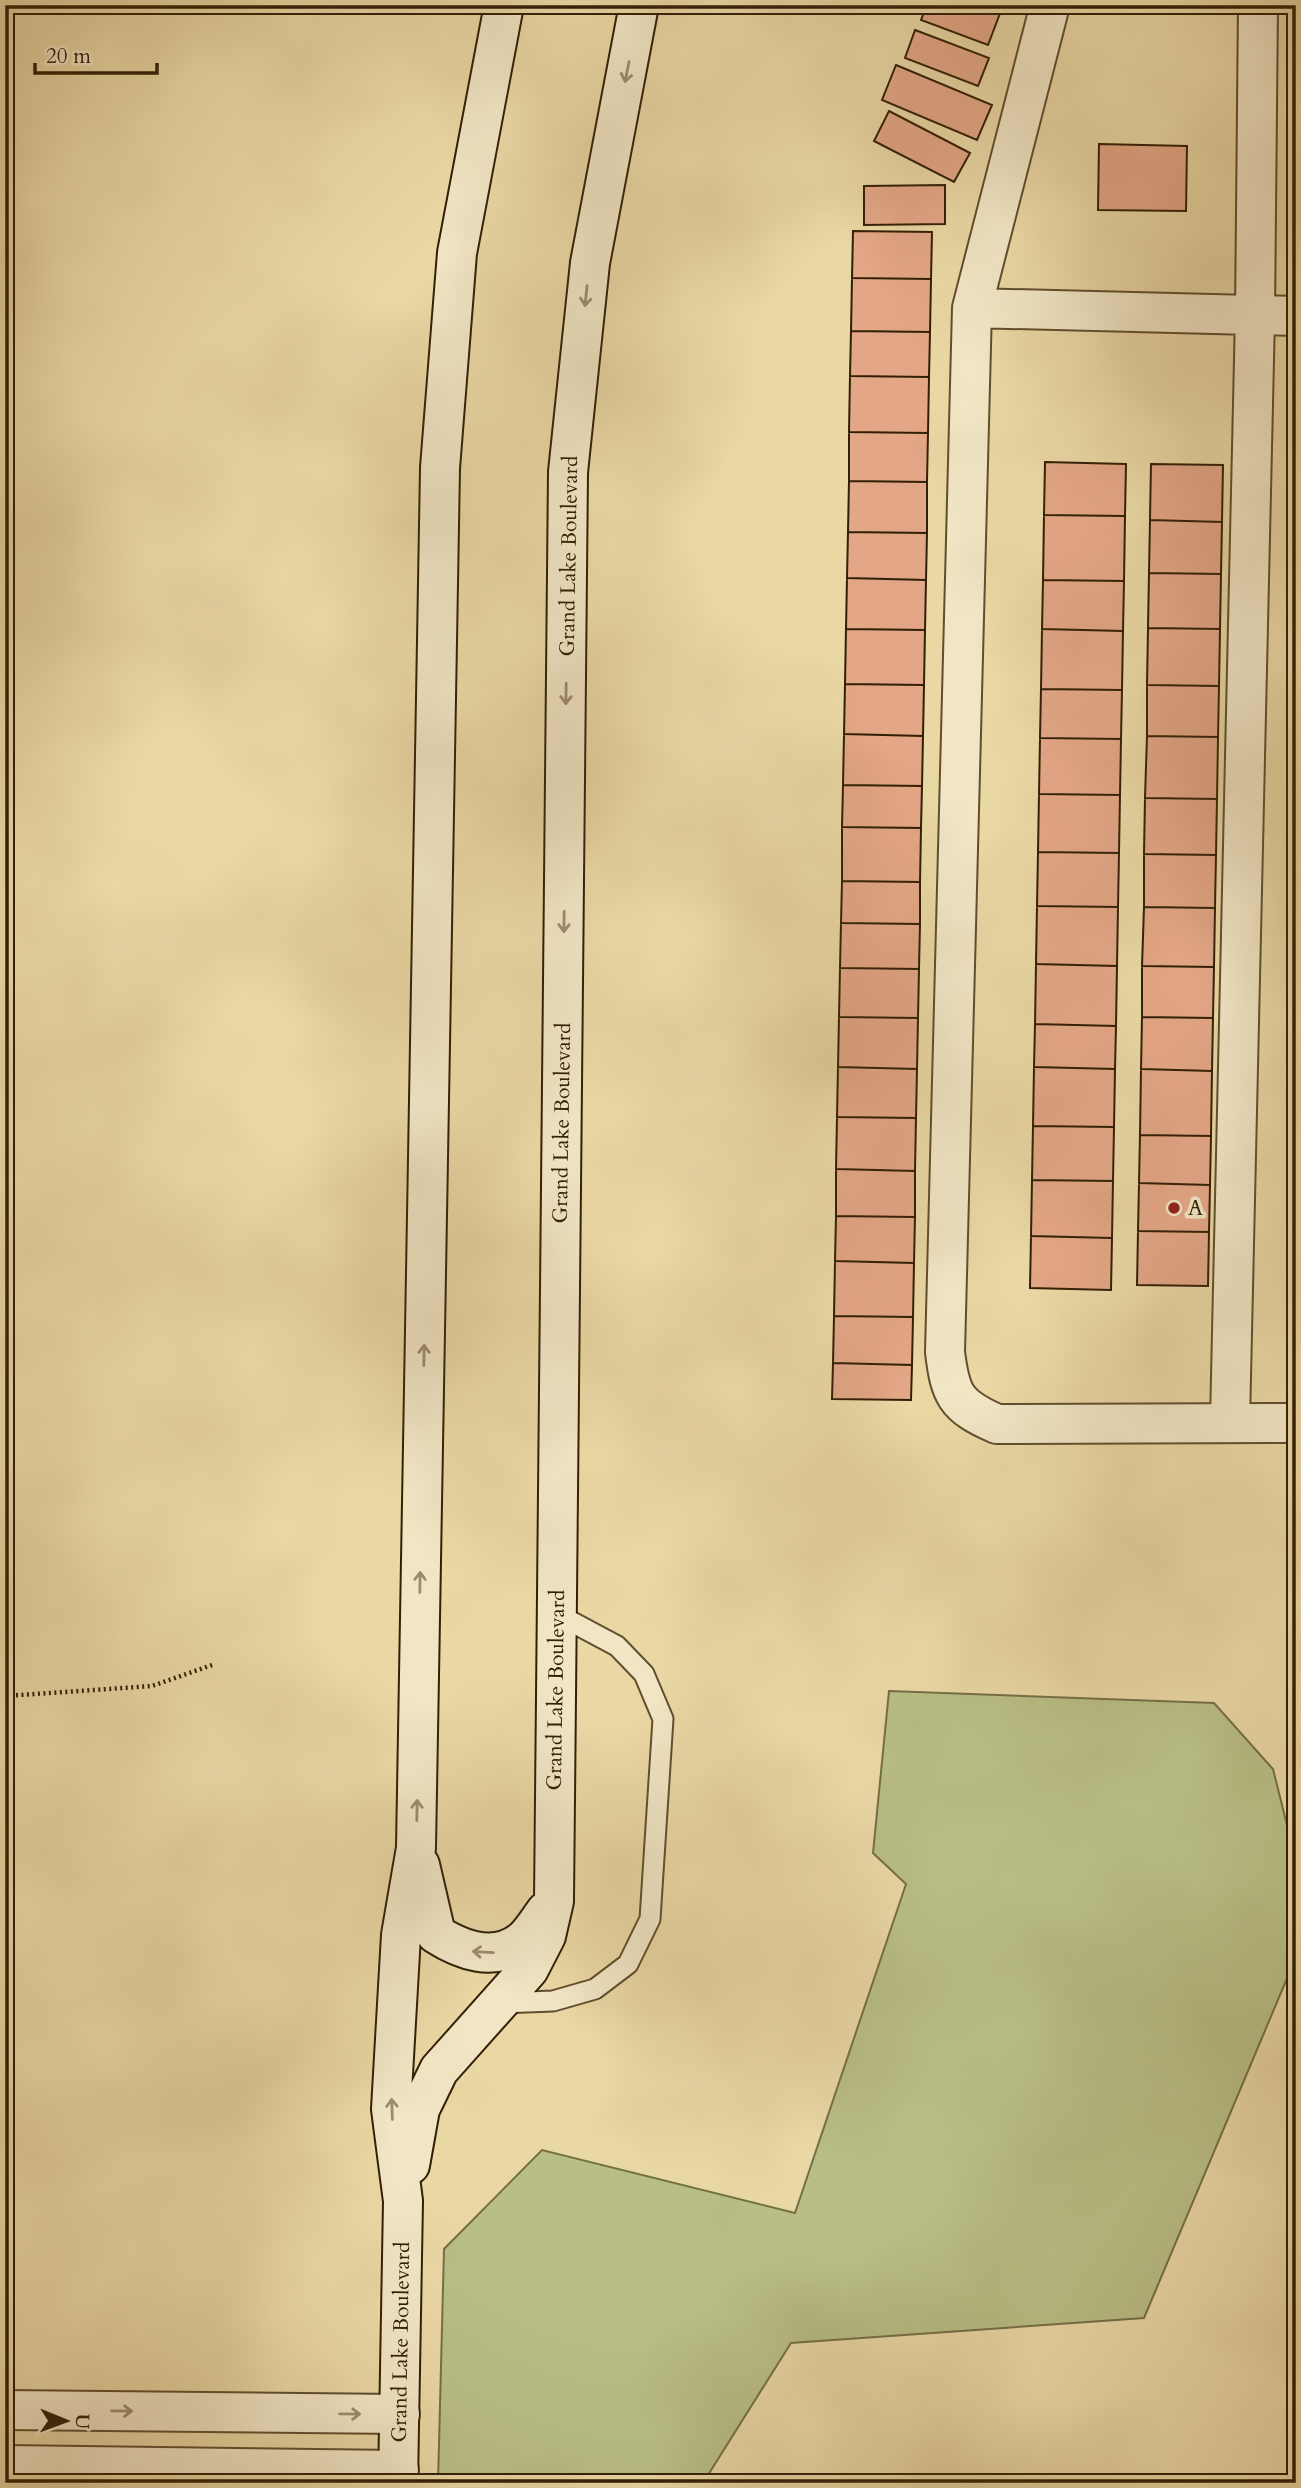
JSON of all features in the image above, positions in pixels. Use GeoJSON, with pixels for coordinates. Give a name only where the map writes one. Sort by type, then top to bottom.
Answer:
{"type":"FeatureCollection","features":[{"type":"Feature","properties":{"kind":"street","name":"Grand Lake Boulevard"},"geometry":{"type":"LineString","coordinates":[[399,2476],[402,2201],[391,2109],[401,1935],[416,1848],[440,468],[457,253],[504,5]]}},
{"type":"Feature","properties":{"kind":"street","name":"Grand Lake Boulevard"},"geometry":{"type":"LineString","coordinates":[[402,2201],[420,2109],[439,2070],[529,1969],[546,1936],[554,1901],[568,472],[590,262],[639,5]]}},
{"type":"Feature","properties":{"kind":"street"},"geometry":{"type":"LineString","coordinates":[[1050,5],[972,308],[945,1352],[950,1388],[974,1414],[997,1424],[1296,1423]]}},
{"type":"Feature","properties":{"kind":"street"},"geometry":{"type":"LineString","coordinates":[[1230,1422],[1255,315],[1258,5]]}},
{"type":"Feature","properties":{"kind":"street"},"geometry":{"type":"LineString","coordinates":[[972,308],[1296,316]]}},
{"type":"Feature","properties":{"kind":"street"},"geometry":{"type":"LineString","coordinates":[[416,1848],[436,1934],[462,1951],[495,1952],[522,1941],[554,1901]]}},
{"type":"Feature","properties":{"kind":"street"},"geometry":{"type":"LineString","coordinates":[[5,2410],[400,2414]]}},
{"type":"Feature","properties":{"kind":"street"},"geometry":{"type":"LineString","coordinates":[[5,2465],[399,2476]]}},
{"type":"Feature","properties":{"kind":"lane"},"geometry":{"type":"LineString","coordinates":[[499,2003],[553,2001],[595,1989],[628,1964],[650,1919],[663,1719],[644,1674],[617,1647],[557,1614]]}},
{"type":"Feature","properties":{"kind":"path"},"geometry":{"type":"LineString","coordinates":[[5,1696],[152,1686],[215,1664]]}},
{"type":"Feature","properties":{"kind":"green space"},"geometry":{"type":"Polygon","coordinates":[[[889,1691],[1214,1703],[1273,1769],[1296,1861],[1296,1957],[1144,2318],[791,2343],[703,2483],[438,2483],[444,2249],[542,2150],[795,2213],[906,1884],[873,1853],[889,1691]]]}},
{"type":"Feature","properties":{"kind":"building"},"geometry":{"type":"Polygon","coordinates":[[[927,5],[994,5],[1002,8],[988,45],[921,20],[927,5]]]}},
{"type":"Feature","properties":{"kind":"building"},"geometry":{"type":"Polygon","coordinates":[[[915,30],[989,58],[978,86],[905,58],[915,30]]]}},
{"type":"Feature","properties":{"kind":"building"},"geometry":{"type":"Polygon","coordinates":[[[896,65],[992,105],[977,140],[882,100],[896,65]]]}},
{"type":"Feature","properties":{"kind":"building"},"geometry":{"type":"Polygon","coordinates":[[[889,111],[970,153],[954,182],[874,141],[889,111]]]}},
{"type":"Feature","properties":{"kind":"building"},"geometry":{"type":"Polygon","coordinates":[[[1099,144],[1187,146],[1186,211],[1098,210],[1099,144]]]}},
{"type":"Feature","properties":{"kind":"building"},"geometry":{"type":"Polygon","coordinates":[[[945,185],[945,224],[864,225],[864,186],[945,185]]]}},
{"type":"Feature","properties":{"kind":"building"},"geometry":{"type":"Polygon","coordinates":[[[853,231],[932,232],[931,279],[852,278],[853,231]]]}},
{"type":"Feature","properties":{"kind":"building"},"geometry":{"type":"Polygon","coordinates":[[[852,278],[931,279],[930,332],[851,331],[852,278]]]}},
{"type":"Feature","properties":{"kind":"building"},"geometry":{"type":"Polygon","coordinates":[[[851,331],[930,332],[929,377],[850,376],[851,331]]]}},
{"type":"Feature","properties":{"kind":"building"},"geometry":{"type":"Polygon","coordinates":[[[850,376],[929,377],[928,433],[849,432],[850,376]]]}},
{"type":"Feature","properties":{"kind":"building"},"geometry":{"type":"Polygon","coordinates":[[[849,432],[928,433],[927,482],[849,481],[849,432]]]}},
{"type":"Feature","properties":{"kind":"building"},"geometry":{"type":"Polygon","coordinates":[[[1045,462],[1126,464],[1125,516],[1044,515],[1045,462]]]}},
{"type":"Feature","properties":{"kind":"building"},"geometry":{"type":"Polygon","coordinates":[[[1151,464],[1223,465],[1222,522],[1150,520],[1151,464]]]}},
{"type":"Feature","properties":{"kind":"building"},"geometry":{"type":"Polygon","coordinates":[[[849,481],[927,482],[927,533],[848,532],[849,481]]]}},
{"type":"Feature","properties":{"kind":"building"},"geometry":{"type":"Polygon","coordinates":[[[1044,515],[1125,516],[1124,581],[1043,580],[1044,515]]]}},
{"type":"Feature","properties":{"kind":"building"},"geometry":{"type":"Polygon","coordinates":[[[1150,520],[1222,522],[1221,574],[1149,573],[1150,520]]]}},
{"type":"Feature","properties":{"kind":"building"},"geometry":{"type":"Polygon","coordinates":[[[848,532],[927,533],[926,580],[847,578],[848,532]]]}},
{"type":"Feature","properties":{"kind":"building"},"geometry":{"type":"Polygon","coordinates":[[[1149,573],[1221,574],[1220,629],[1148,628],[1149,573]]]}},
{"type":"Feature","properties":{"kind":"building"},"geometry":{"type":"Polygon","coordinates":[[[847,578],[926,580],[925,630],[846,629],[847,578]]]}},
{"type":"Feature","properties":{"kind":"building"},"geometry":{"type":"Polygon","coordinates":[[[1043,580],[1124,581],[1123,631],[1042,629],[1043,580]]]}},
{"type":"Feature","properties":{"kind":"building"},"geometry":{"type":"Polygon","coordinates":[[[1148,628],[1220,629],[1219,686],[1147,685],[1148,628]]]}},
{"type":"Feature","properties":{"kind":"building"},"geometry":{"type":"Polygon","coordinates":[[[846,629],[925,630],[924,685],[845,684],[846,629]]]}},
{"type":"Feature","properties":{"kind":"building"},"geometry":{"type":"Polygon","coordinates":[[[1042,629],[1123,631],[1122,690],[1041,689],[1042,629]]]}},
{"type":"Feature","properties":{"kind":"building"},"geometry":{"type":"Polygon","coordinates":[[[845,684],[924,685],[923,736],[844,734],[845,684]]]}},
{"type":"Feature","properties":{"kind":"building"},"geometry":{"type":"Polygon","coordinates":[[[1147,685],[1219,686],[1218,737],[1147,736],[1147,685]]]}},
{"type":"Feature","properties":{"kind":"building"},"geometry":{"type":"Polygon","coordinates":[[[1041,689],[1122,690],[1121,739],[1040,738],[1041,689]]]}},
{"type":"Feature","properties":{"kind":"building"},"geometry":{"type":"Polygon","coordinates":[[[844,734],[923,736],[922,786],[843,785],[844,734]]]}},
{"type":"Feature","properties":{"kind":"building"},"geometry":{"type":"Polygon","coordinates":[[[1147,736],[1218,737],[1217,799],[1145,798],[1147,736]]]}},
{"type":"Feature","properties":{"kind":"building"},"geometry":{"type":"Polygon","coordinates":[[[1040,738],[1121,739],[1120,795],[1039,794],[1040,738]]]}},
{"type":"Feature","properties":{"kind":"building"},"geometry":{"type":"Polygon","coordinates":[[[843,785],[922,786],[921,828],[842,827],[843,785]]]}},
{"type":"Feature","properties":{"kind":"building"},"geometry":{"type":"Polygon","coordinates":[[[1039,794],[1120,795],[1119,853],[1038,852],[1039,794]]]}},
{"type":"Feature","properties":{"kind":"building"},"geometry":{"type":"Polygon","coordinates":[[[1145,798],[1217,799],[1216,855],[1144,854],[1145,798]]]}},
{"type":"Feature","properties":{"kind":"building"},"geometry":{"type":"Polygon","coordinates":[[[842,827],[921,828],[920,882],[842,881],[842,827]]]}},
{"type":"Feature","properties":{"kind":"building"},"geometry":{"type":"Polygon","coordinates":[[[1038,852],[1119,853],[1118,907],[1037,906],[1038,852]]]}},
{"type":"Feature","properties":{"kind":"building"},"geometry":{"type":"Polygon","coordinates":[[[1144,854],[1216,855],[1215,908],[1144,907],[1144,854]]]}},
{"type":"Feature","properties":{"kind":"building"},"geometry":{"type":"Polygon","coordinates":[[[842,881],[920,882],[920,924],[841,923],[842,881]]]}},
{"type":"Feature","properties":{"kind":"building"},"geometry":{"type":"Polygon","coordinates":[[[1037,906],[1118,907],[1117,966],[1036,964],[1037,906]]]}},
{"type":"Feature","properties":{"kind":"building"},"geometry":{"type":"Polygon","coordinates":[[[1144,907],[1215,908],[1214,967],[1142,966],[1144,907]]]}},
{"type":"Feature","properties":{"kind":"building"},"geometry":{"type":"Polygon","coordinates":[[[841,923],[920,924],[919,969],[840,968],[841,923]]]}},
{"type":"Feature","properties":{"kind":"building"},"geometry":{"type":"Polygon","coordinates":[[[1036,964],[1117,966],[1116,1026],[1035,1024],[1036,964]]]}},
{"type":"Feature","properties":{"kind":"building"},"geometry":{"type":"Polygon","coordinates":[[[1142,966],[1214,967],[1213,1018],[1142,1017],[1142,966]]]}},
{"type":"Feature","properties":{"kind":"building"},"geometry":{"type":"Polygon","coordinates":[[[840,968],[919,969],[918,1018],[839,1017],[840,968]]]}},
{"type":"Feature","properties":{"kind":"building"},"geometry":{"type":"Polygon","coordinates":[[[839,1017],[918,1018],[917,1069],[838,1067],[839,1017]]]}},
{"type":"Feature","properties":{"kind":"building"},"geometry":{"type":"Polygon","coordinates":[[[1142,1017],[1213,1018],[1212,1071],[1141,1069],[1142,1017]]]}},
{"type":"Feature","properties":{"kind":"building"},"geometry":{"type":"Polygon","coordinates":[[[1035,1024],[1116,1026],[1115,1069],[1034,1067],[1035,1024]]]}},
{"type":"Feature","properties":{"kind":"building"},"geometry":{"type":"Polygon","coordinates":[[[838,1067],[917,1069],[916,1118],[837,1117],[838,1067]]]}},
{"type":"Feature","properties":{"kind":"building"},"geometry":{"type":"Polygon","coordinates":[[[1034,1067],[1115,1069],[1114,1127],[1033,1126],[1034,1067]]]}},
{"type":"Feature","properties":{"kind":"building"},"geometry":{"type":"Polygon","coordinates":[[[1141,1069],[1212,1071],[1211,1136],[1140,1135],[1141,1069]]]}},
{"type":"Feature","properties":{"kind":"building"},"geometry":{"type":"Polygon","coordinates":[[[837,1117],[916,1118],[915,1171],[836,1169],[837,1117]]]}},
{"type":"Feature","properties":{"kind":"building"},"geometry":{"type":"Polygon","coordinates":[[[1033,1126],[1114,1127],[1113,1181],[1032,1180],[1033,1126]]]}},
{"type":"Feature","properties":{"kind":"building"},"geometry":{"type":"Polygon","coordinates":[[[1140,1135],[1211,1136],[1210,1185],[1139,1183],[1140,1135]]]}},
{"type":"Feature","properties":{"kind":"building"},"geometry":{"type":"Polygon","coordinates":[[[836,1169],[915,1171],[915,1217],[836,1216],[836,1169]]]}},
{"type":"Feature","properties":{"kind":"building"},"geometry":{"type":"Polygon","coordinates":[[[1032,1180],[1113,1181],[1112,1238],[1031,1236],[1032,1180]]]}},
{"type":"Feature","properties":{"kind":"building","name":"A"},"geometry":{"type":"Polygon","coordinates":[[[1139,1183],[1210,1185],[1209,1232],[1138,1231],[1139,1183]]]}},
{"type":"Feature","properties":{"kind":"building"},"geometry":{"type":"Polygon","coordinates":[[[836,1216],[915,1217],[914,1263],[835,1261],[836,1216]]]}},
{"type":"Feature","properties":{"kind":"building"},"geometry":{"type":"Polygon","coordinates":[[[1138,1231],[1209,1232],[1208,1286],[1137,1285],[1138,1231]]]}},
{"type":"Feature","properties":{"kind":"building"},"geometry":{"type":"Polygon","coordinates":[[[1031,1236],[1112,1238],[1111,1290],[1030,1288],[1031,1236]]]}},
{"type":"Feature","properties":{"kind":"building"},"geometry":{"type":"Polygon","coordinates":[[[835,1261],[914,1263],[913,1317],[834,1316],[835,1261]]]}},
{"type":"Feature","properties":{"kind":"building"},"geometry":{"type":"Polygon","coordinates":[[[834,1316],[913,1317],[912,1365],[833,1363],[834,1316]]]}},
{"type":"Feature","properties":{"kind":"building"},"geometry":{"type":"Polygon","coordinates":[[[833,1363],[912,1365],[911,1400],[832,1399],[833,1363]]]}},
{"type":"Feature","properties":{"kind":"place","name":"A"},"geometry":{"type":"Point","coordinates":[1174,1208]}}]}
